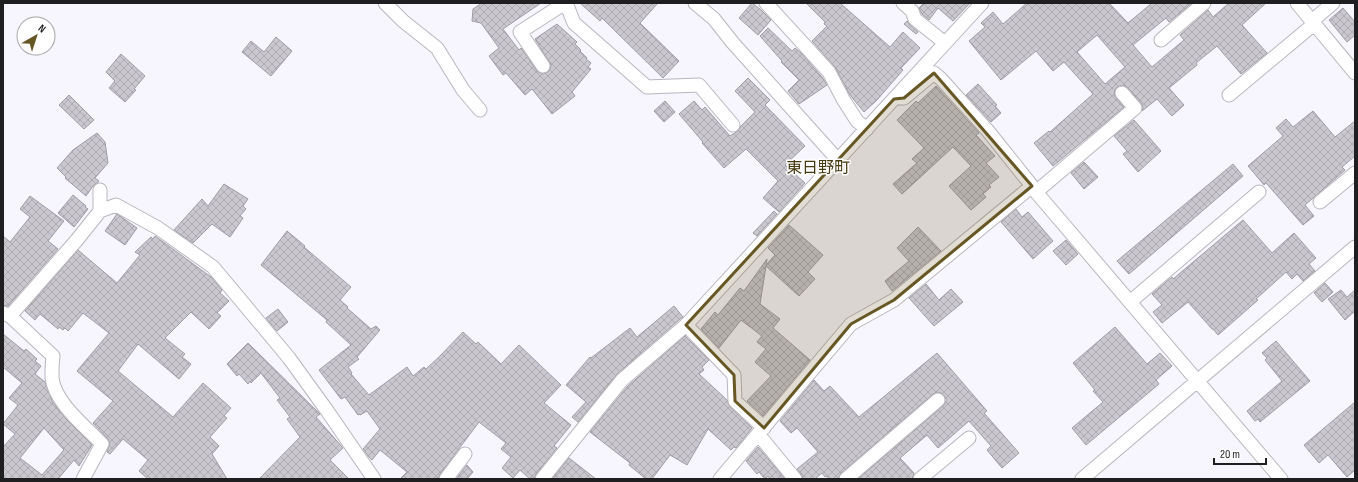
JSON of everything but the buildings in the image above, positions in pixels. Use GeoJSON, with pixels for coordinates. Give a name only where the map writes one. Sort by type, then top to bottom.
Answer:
{"type":"FeatureCollection","features":[{"type":"Feature","properties":{"kind":"street"},"geometry":{"type":"LineString","coordinates":[[385,3],[403,21],[437,48],[463,90],[480,110]]}},
{"type":"Feature","properties":{"kind":"street"},"geometry":{"type":"LineString","coordinates":[[543,66],[520,32],[565,3],[574,23],[647,87],[699,85],[733,125]]}},
{"type":"Feature","properties":{"kind":"street"},"geometry":{"type":"LineString","coordinates":[[695,3],[714,19],[733,43],[837,160]]}},
{"type":"Feature","properties":{"kind":"street"},"geometry":{"type":"LineString","coordinates":[[766,3],[829,72],[843,99],[857,121],[867,129]]}},
{"type":"Feature","properties":{"kind":"street"},"geometry":{"type":"LineString","coordinates":[[903,3],[912,11],[915,19],[945,43]]}},
{"type":"Feature","properties":{"kind":"street"},"geometry":{"type":"LineString","coordinates":[[542,479],[622,380],[686,325],[982,3]]}},
{"type":"Feature","properties":{"kind":"street"},"geometry":{"type":"LineString","coordinates":[[1161,40],[1204,3]]}},
{"type":"Feature","properties":{"kind":"street"},"geometry":{"type":"LineString","coordinates":[[1296,3],[1355,73]]}},
{"type":"Feature","properties":{"kind":"street"},"geometry":{"type":"LineString","coordinates":[[1229,95],[1333,3]]}},
{"type":"Feature","properties":{"kind":"street"},"geometry":{"type":"LineString","coordinates":[[894,99],[904,98],[934,73],[941,79],[988,131],[1034,189],[1281,479]]}},
{"type":"Feature","properties":{"kind":"street"},"geometry":{"type":"LineString","coordinates":[[720,479],[851,324],[894,300],[1135,108],[1122,93]]}},
{"type":"Feature","properties":{"kind":"street"},"geometry":{"type":"LineString","coordinates":[[1320,202],[1355,173]]}},
{"type":"Feature","properties":{"kind":"street"},"geometry":{"type":"LineString","coordinates":[[100,190],[100,210]]}},
{"type":"Feature","properties":{"kind":"street"},"geometry":{"type":"LineString","coordinates":[[1130,302],[1259,192]]}},
{"type":"Feature","properties":{"kind":"street"},"geometry":{"type":"LineString","coordinates":[[89,477],[102,444],[67,408],[57,395],[52,379],[52,356],[6,315],[76,241],[100,210],[116,205],[158,228],[213,267],[289,358],[374,479]]}},
{"type":"Feature","properties":{"kind":"street"},"geometry":{"type":"LineString","coordinates":[[1082,479],[1355,247]]}},
{"type":"Feature","properties":{"kind":"street"},"geometry":{"type":"LineString","coordinates":[[686,325],[734,376],[735,401],[761,431],[795,479]]}},
{"type":"Feature","properties":{"kind":"street"},"geometry":{"type":"LineString","coordinates":[[846,479],[938,400]]}},
{"type":"Feature","properties":{"kind":"street"},"geometry":{"type":"LineString","coordinates":[[920,479],[969,438]]}},
{"type":"Feature","properties":{"kind":"street"},"geometry":{"type":"LineString","coordinates":[[446,479],[465,454]]}},
{"type":"Feature","properties":{"kind":"highlighted area"},"geometry":{"type":"Polygon","coordinates":[[[934,73],[1032,186],[894,300],[851,324],[764,428],[735,401],[734,375],[686,325],[894,99],[904,98],[934,73]]]}},
{"type":"Feature","properties":{"kind":"district","name":"東日野町"},"geometry":{"type":"Point","coordinates":[818,167]}}]}
